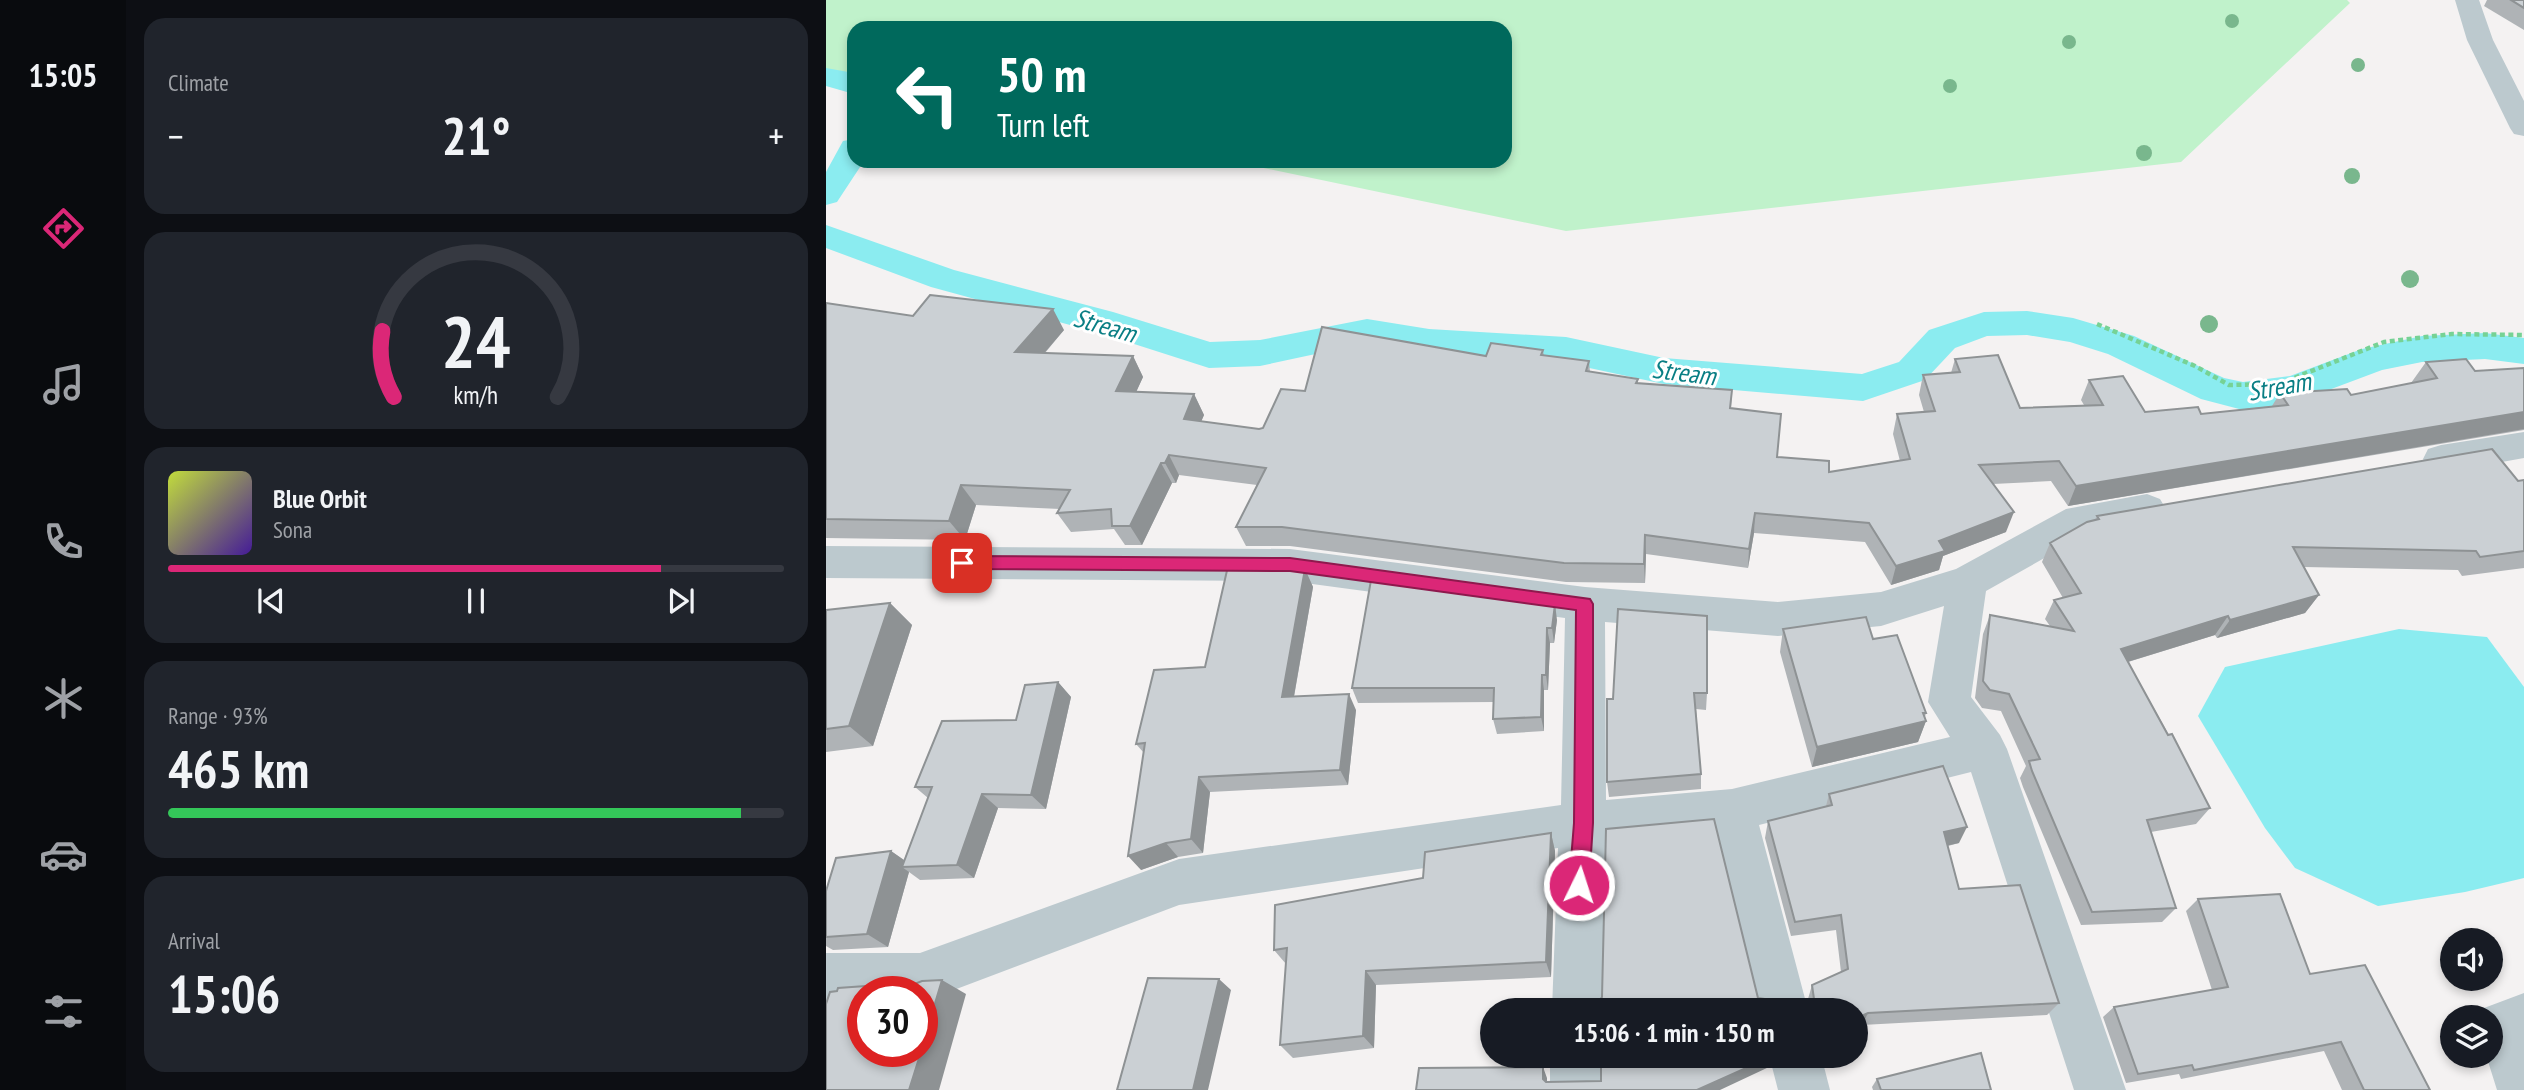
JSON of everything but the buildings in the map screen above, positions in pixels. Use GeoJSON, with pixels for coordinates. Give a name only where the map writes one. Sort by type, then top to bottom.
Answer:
{"type":"FeatureCollection","features":[{"type":"Feature","properties":{"kind":"street"},"geometry":{"type":"LineString","coordinates":[[2467,0],[2480,40],[2524,128]]}},
{"type":"Feature","properties":{"kind":"street"},"geometry":{"type":"LineString","coordinates":[[2403,465],[2524,445]]}},
{"type":"Feature","properties":{"kind":"street"},"geometry":{"type":"LineString","coordinates":[[826,562],[1290,565],[1585,604],[1778,619],[1881,609],[1968,582],[2079,520],[2187,502]]}},
{"type":"Feature","properties":{"kind":"street"},"geometry":{"type":"LineString","coordinates":[[1968,582],[1949,702],[1985,749],[2100,1090]]}},
{"type":"Feature","properties":{"kind":"street"},"geometry":{"type":"LineString","coordinates":[[1577,998],[1583,823],[1585,604]]}},
{"type":"Feature","properties":{"kind":"street"},"geometry":{"type":"LineString","coordinates":[[826,978],[920,978],[1179,881],[1583,823],[1732,810],[1985,749]]}},
{"type":"Feature","properties":{"kind":"street"},"geometry":{"type":"LineString","coordinates":[[1732,810],[1780,998]]}},
{"type":"Feature","properties":{"kind":"street"},"geometry":{"type":"LineString","coordinates":[[2523,1090],[2502,1026],[2524,1018]]}},
{"type":"Feature","properties":{"kind":"street"},"geometry":{"type":"LineString","coordinates":[[1576,1068],[1576,1090]]}},
{"type":"Feature","properties":{"kind":"street"},"geometry":{"type":"LineString","coordinates":[[1798,1068],[1804,1090]]}},
{"type":"Feature","properties":{"kind":"path"},"geometry":{"type":"LineString","coordinates":[[2097,324],[2195,366],[2229,385],[2279,384],[2384,342],[2452,334],[2524,335]]}},
{"type":"Feature","properties":{"kind":"green space"},"geometry":{"type":"Polygon","coordinates":[[[826,0],[2347,0],[2350,3],[2181,162],[1566,231],[1264,168],[1512,168],[1512,21],[847,21],[847,80],[826,76],[826,0]]]}},
{"type":"Feature","properties":{"kind":"water"},"geometry":{"type":"Polygon","coordinates":[[[2399,629],[2487,637],[2524,687],[2524,878],[2465,892],[2378,906],[2295,868],[2265,828],[2198,716],[2225,667],[2399,629]]]}},
{"type":"Feature","properties":{"kind":"waterway","name":"Stream"},"geometry":{"type":"LineString","coordinates":[[826,77],[847,80]]}},
{"type":"Feature","properties":{"kind":"waterway","name":"Stream"},"geometry":{"type":"LineString","coordinates":[[826,195],[847,164]]}},
{"type":"Feature","properties":{"kind":"waterway","name":"Stream"},"geometry":{"type":"LineString","coordinates":[[826,236],[943,279],[1113,324],[1209,355],[1260,353],[1367,331],[1429,342],[1566,350],[1664,371],[1863,388],[1912,371],[1942,339],[1984,324],[2027,323],[2073,330],[2121,345],[2214,389],[2243,396],[2294,389],[2375,358],[2422,349],[2485,346],[2524,351]]}},
{"type":"Feature","properties":{"kind":"route"},"geometry":{"type":"LineString","coordinates":[[962,563],[1290,565],[1585,604],[1583,823],[1579,885]]}}]}
